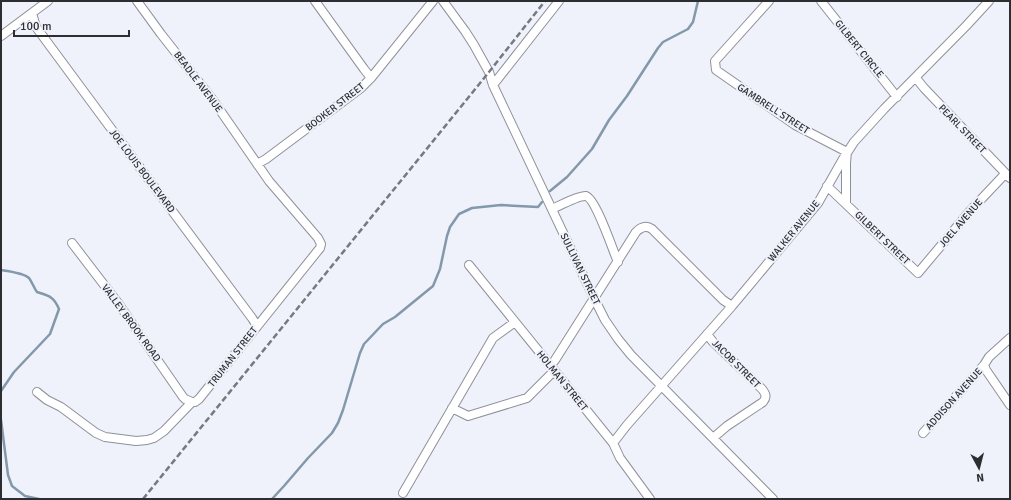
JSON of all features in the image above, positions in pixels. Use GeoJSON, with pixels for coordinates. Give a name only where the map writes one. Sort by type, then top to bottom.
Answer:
{"type":"FeatureCollection","features":[{"type":"Feature","properties":{"kind":"street"},"geometry":{"type":"LineString","coordinates":[[1,36],[48,1]]}},
{"type":"Feature","properties":{"kind":"street","name":"BEADLE AVENUE"},"geometry":{"type":"LineString","coordinates":[[137,1],[213,100],[256,164]]}},
{"type":"Feature","properties":{"kind":"street"},"geometry":{"type":"LineString","coordinates":[[315,1],[371,78]]}},
{"type":"Feature","properties":{"kind":"street","name":"BOOKER STREET"},"geometry":{"type":"LineString","coordinates":[[256,164],[266,159],[361,88],[371,78],[433,1]]}},
{"type":"Feature","properties":{"kind":"street","name":"SULLIVAN STREET"},"geometry":{"type":"LineString","coordinates":[[443,1],[465,30],[489,72],[493,85],[605,320],[631,355],[773,499]]}},
{"type":"Feature","properties":{"kind":"street"},"geometry":{"type":"LineString","coordinates":[[493,85],[559,1]]}},
{"type":"Feature","properties":{"kind":"street","name":"GAMBRELL STREET"},"geometry":{"type":"LineString","coordinates":[[769,1],[715,61],[716,70],[795,125],[847,152]]}},
{"type":"Feature","properties":{"kind":"street","name":"GILBERT CIRCLE"},"geometry":{"type":"LineString","coordinates":[[821,1],[897,97]]}},
{"type":"Feature","properties":{"kind":"street","name":"WALKER AVENUE"},"geometry":{"type":"LineString","coordinates":[[613,443],[627,425],[732,306],[808,215],[818,202],[854,142],[989,1]]}},
{"type":"Feature","properties":{"kind":"street","name":"JOE LOUIS BOULEVARD"},"geometry":{"type":"LineString","coordinates":[[32,13],[36,28],[257,326]]}},
{"type":"Feature","properties":{"kind":"street","name":"PEARL STREET"},"geometry":{"type":"LineString","coordinates":[[916,78],[1008,176]]}},
{"type":"Feature","properties":{"kind":"street"},"geometry":{"type":"LineString","coordinates":[[846,203],[847,152]]}},
{"type":"Feature","properties":{"kind":"street","name":"TRUMAN STREET"},"geometry":{"type":"LineString","coordinates":[[37,392],[47,400],[61,407],[96,433],[105,437],[136,441],[154,438],[164,432],[192,402],[199,399],[319,251],[321,244],[318,238],[256,164]]}},
{"type":"Feature","properties":{"kind":"street","name":"JOEL AVENUE"},"geometry":{"type":"LineString","coordinates":[[918,273],[970,211],[1008,176]]}},
{"type":"Feature","properties":{"kind":"street","name":"GILBERT STREET"},"geometry":{"type":"LineString","coordinates":[[828,186],[918,273]]}},
{"type":"Feature","properties":{"kind":"street"},"geometry":{"type":"LineString","coordinates":[[552,209],[582,196],[589,198],[604,226],[618,262]]}},
{"type":"Feature","properties":{"kind":"street"},"geometry":{"type":"LineString","coordinates":[[452,408],[468,416],[527,398],[552,368],[555,360],[594,298],[639,229],[643,227],[650,228],[723,300],[732,306]]}},
{"type":"Feature","properties":{"kind":"street","name":"VALLEY BROOK ROAD"},"geometry":{"type":"LineString","coordinates":[[72,243],[118,303],[183,397],[192,402]]}},
{"type":"Feature","properties":{"kind":"street","name":"HOLMAN STREET"},"geometry":{"type":"LineString","coordinates":[[469,265],[613,443],[620,458],[650,499]]}},
{"type":"Feature","properties":{"kind":"street"},"geometry":{"type":"LineString","coordinates":[[403,493],[493,338],[514,322]]}},
{"type":"Feature","properties":{"kind":"street","name":"JACOB STREET"},"geometry":{"type":"LineString","coordinates":[[707,334],[713,342],[762,389],[766,395],[763,402],[727,426],[713,438]]}},
{"type":"Feature","properties":{"kind":"street","name":"ADDISON AVENUE"},"geometry":{"type":"LineString","coordinates":[[923,433],[984,365],[989,357],[1010,338]]}},
{"type":"Feature","properties":{"kind":"street"},"geometry":{"type":"LineString","coordinates":[[984,365],[1010,405]]}},
{"type":"Feature","properties":{"kind":"waterway"},"geometry":{"type":"LineString","coordinates":[[550,191],[567,177],[592,149],[609,120],[663,42],[688,29],[693,22],[698,1]]}},
{"type":"Feature","properties":{"kind":"waterway"},"geometry":{"type":"LineString","coordinates":[[272,499],[332,433],[338,423],[364,344],[383,324],[395,317],[433,286],[440,269],[450,227],[459,214],[472,208],[501,205],[538,207],[542,202]]}},
{"type":"Feature","properties":{"kind":"waterway"},"geometry":{"type":"LineString","coordinates":[[1,270],[16,272],[27,276],[37,292],[51,298],[59,309],[50,334],[14,372],[1,391]]}},
{"type":"Feature","properties":{"kind":"waterway"},"geometry":{"type":"LineString","coordinates":[[1,420],[8,475],[12,486],[25,496],[39,499]]}},
{"type":"Feature","properties":{"kind":"railway"},"geometry":{"type":"LineString","coordinates":[[143,499],[545,1]]}}]}
